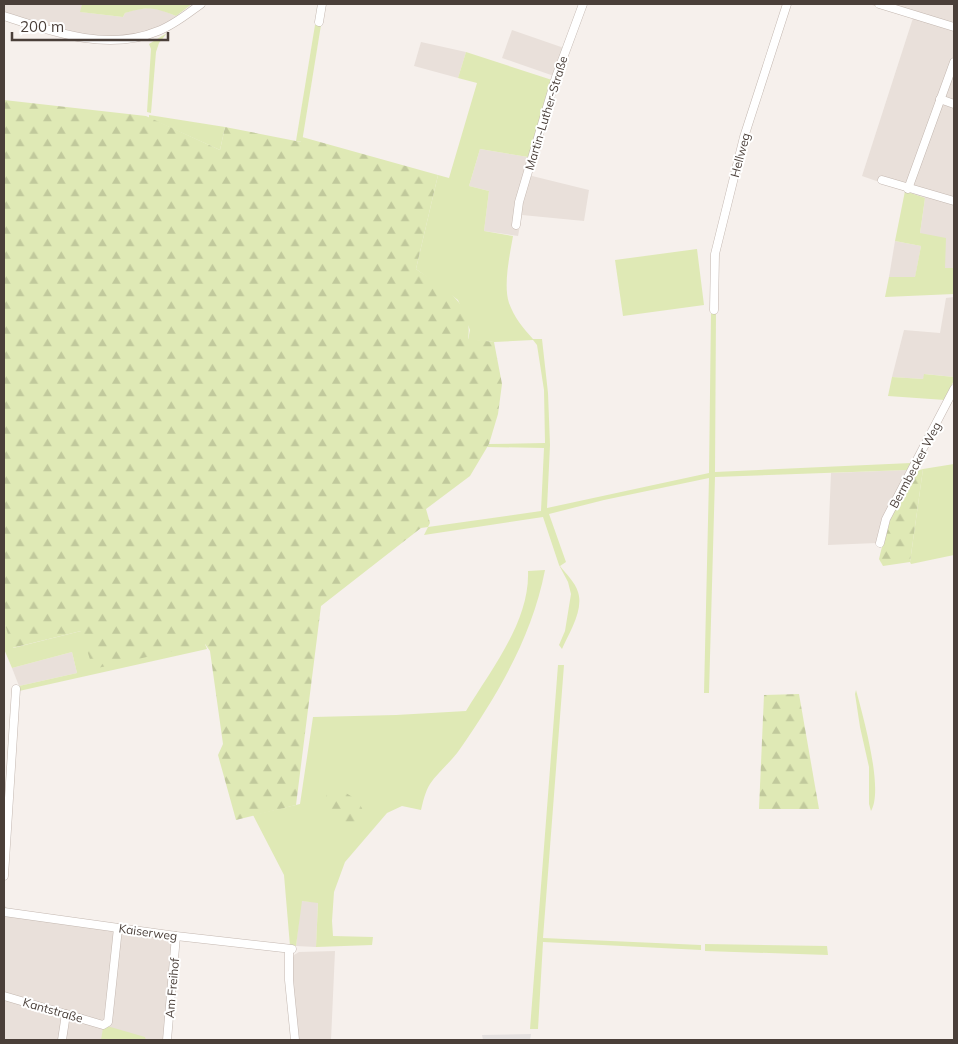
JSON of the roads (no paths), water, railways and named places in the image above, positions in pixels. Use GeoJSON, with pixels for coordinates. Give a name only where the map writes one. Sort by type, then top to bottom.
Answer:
{"type":"FeatureCollection","features":[{"type":"Feature","properties":{"kind":"street"},"geometry":{"type":"LineString","coordinates":[[4,16],[76,37],[117,40],[132,39],[160,30],[200,4]]}},
{"type":"Feature","properties":{"kind":"street"},"geometry":{"type":"LineString","coordinates":[[318,22],[322,4]]}},
{"type":"Feature","properties":{"kind":"street","name":"Martin-Luther-Straße"},"geometry":{"type":"LineString","coordinates":[[516,225],[519,202],[556,77],[583,4]]}},
{"type":"Feature","properties":{"kind":"street","name":"Hellweg"},"geometry":{"type":"LineString","coordinates":[[714,310],[715,254],[744,137],[786,4]]}},
{"type":"Feature","properties":{"kind":"street"},"geometry":{"type":"LineString","coordinates":[[879,4],[954,27]]}},
{"type":"Feature","properties":{"kind":"street"},"geometry":{"type":"LineString","coordinates":[[908,189],[954,62]]}},
{"type":"Feature","properties":{"kind":"street"},"geometry":{"type":"LineString","coordinates":[[940,99],[954,104]]}},
{"type":"Feature","properties":{"kind":"street"},"geometry":{"type":"LineString","coordinates":[[882,180],[954,202]]}},
{"type":"Feature","properties":{"kind":"street","name":"Bermbecker Weg"},"geometry":{"type":"LineString","coordinates":[[880,543],[886,519],[954,389]]}},
{"type":"Feature","properties":{"kind":"street"},"geometry":{"type":"LineString","coordinates":[[4,876],[7,780],[16,689]]}},
{"type":"Feature","properties":{"kind":"street","name":"Kaiserweg"},"geometry":{"type":"LineString","coordinates":[[4,912],[176,936],[290,949],[289,980],[295,1040]]}},
{"type":"Feature","properties":{"kind":"street","name":"Kantstraße"},"geometry":{"type":"LineString","coordinates":[[4,996],[103,1025],[108,1022],[118,928]]}},
{"type":"Feature","properties":{"kind":"street","name":"Am Freihof"},"geometry":{"type":"LineString","coordinates":[[167,1040],[176,936]]}},
{"type":"Feature","properties":{"kind":"street"},"geometry":{"type":"LineString","coordinates":[[62,1040],[66,1014]]}}]}
